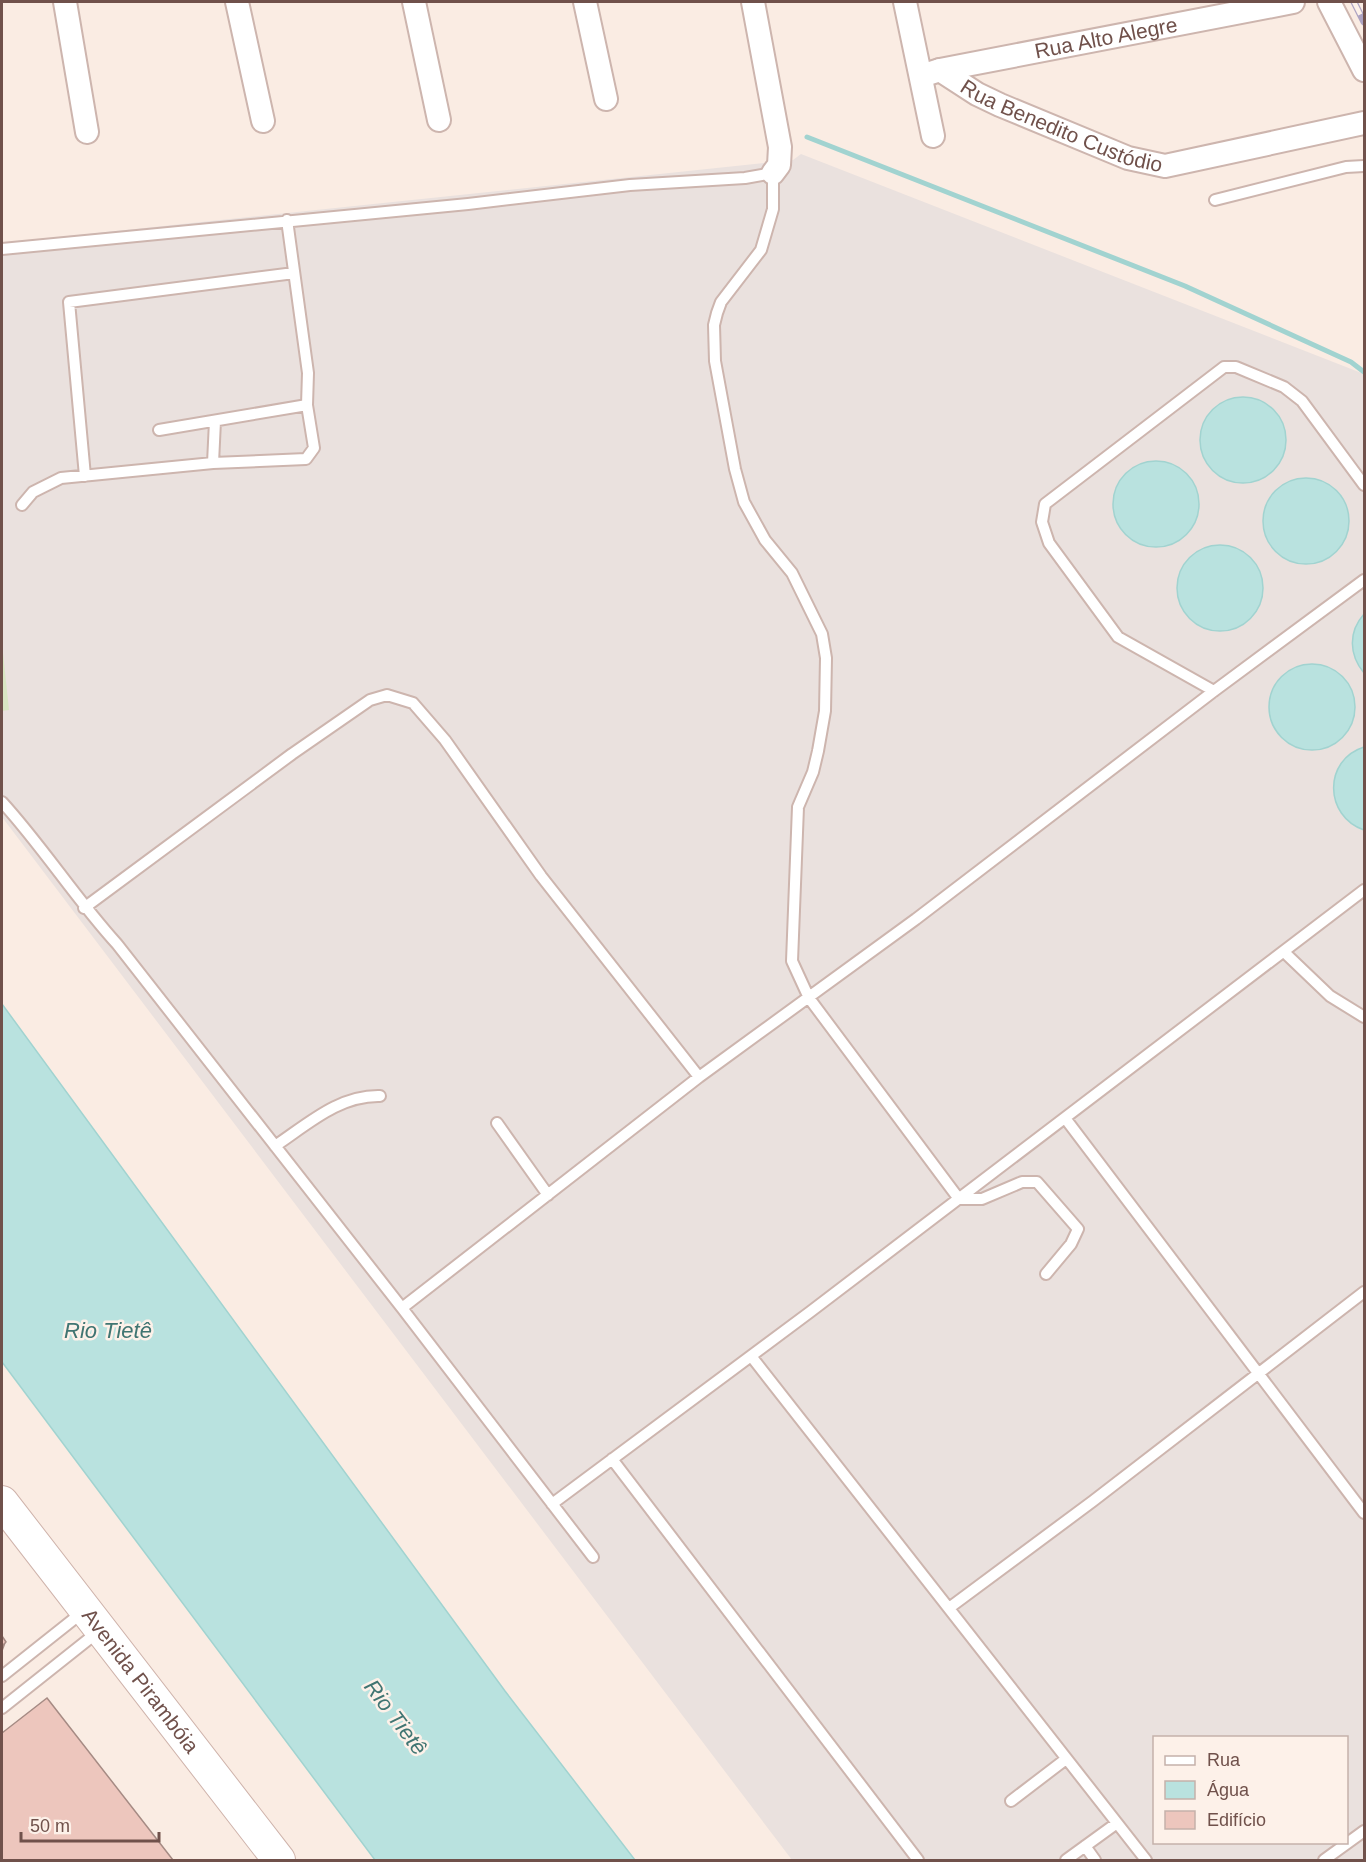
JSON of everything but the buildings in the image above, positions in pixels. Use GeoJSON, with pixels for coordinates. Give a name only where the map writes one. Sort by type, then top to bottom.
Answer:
{"type":"FeatureCollection","features":[{"type":"Feature","properties":{"kind":"main road","name":"Avenida Pirambóia"},"geometry":{"type":"LineString","coordinates":[[2,1502],[279,1860]]}},
{"type":"Feature","properties":{"kind":"street"},"geometry":{"type":"LineString","coordinates":[[65,2],[87,132]]}},
{"type":"Feature","properties":{"kind":"street"},"geometry":{"type":"LineString","coordinates":[[237,2],[263,122]]}},
{"type":"Feature","properties":{"kind":"street"},"geometry":{"type":"LineString","coordinates":[[414,2],[439,120]]}},
{"type":"Feature","properties":{"kind":"street"},"geometry":{"type":"LineString","coordinates":[[585,2],[606,99]]}},
{"type":"Feature","properties":{"kind":"street"},"geometry":{"type":"LineString","coordinates":[[753,2],[780,147],[779,165],[773,173]]}},
{"type":"Feature","properties":{"kind":"street"},"geometry":{"type":"LineString","coordinates":[[905,2],[930,73],[933,136]]}},
{"type":"Feature","properties":{"kind":"street","name":"Rua Alto Alegre"},"geometry":{"type":"LineString","coordinates":[[930,73],[1293,2]]}},
{"type":"Feature","properties":{"kind":"street"},"geometry":{"type":"LineString","coordinates":[[1329,2],[1365,70]]}},
{"type":"Feature","properties":{"kind":"street","name":"Rua Benedito Custódio"},"geometry":{"type":"LineString","coordinates":[[930,73],[1128,158],[1165,166],[1365,123]]}},
{"type":"Feature","properties":{"kind":"lane"},"geometry":{"type":"LineString","coordinates":[[1215,200],[1346,167],[1365,166]]}},
{"type":"Feature","properties":{"kind":"lane"},"geometry":{"type":"LineString","coordinates":[[2,249],[468,204],[630,185],[745,178],[773,173],[773,209],[761,250],[721,302],[714,325],[715,361],[735,470],[744,502],[765,540],[792,573],[822,634],[826,658],[825,711],[818,752],[813,772],[798,807],[792,962],[809,998],[959,1199]]}},
{"type":"Feature","properties":{"kind":"lane"},"geometry":{"type":"LineString","coordinates":[[22,506],[33,492],[61,478],[213,463],[306,459],[314,448],[307,405],[308,373],[287,220]]}},
{"type":"Feature","properties":{"kind":"lane"},"geometry":{"type":"LineString","coordinates":[[85,476],[69,302],[294,273]]}},
{"type":"Feature","properties":{"kind":"lane"},"geometry":{"type":"LineString","coordinates":[[1214,691],[1118,637],[1049,543],[1042,522],[1045,504],[1224,367],[1236,366],[1284,387],[1302,401],[1365,485]]}},
{"type":"Feature","properties":{"kind":"lane"},"geometry":{"type":"LineString","coordinates":[[159,430],[307,405]]}},
{"type":"Feature","properties":{"kind":"lane"},"geometry":{"type":"LineString","coordinates":[[213,463],[215,421]]}},
{"type":"Feature","properties":{"kind":"lane"},"geometry":{"type":"LineString","coordinates":[[402,1308],[699,1077],[809,998],[1214,691],[1365,580]]}},
{"type":"Feature","properties":{"kind":"lane"},"geometry":{"type":"LineString","coordinates":[[84,908],[292,754],[370,700],[387,695],[413,703],[445,740],[541,876],[699,1077]]}},
{"type":"Feature","properties":{"kind":"lane"},"geometry":{"type":"LineString","coordinates":[[2,802],[30,833],[84,908],[117,944],[402,1308],[593,1557]]}},
{"type":"Feature","properties":{"kind":"lane"},"geometry":{"type":"LineString","coordinates":[[552,1504],[959,1199],[1365,890]]}},
{"type":"Feature","properties":{"kind":"lane"},"geometry":{"type":"LineString","coordinates":[[1284,952],[1330,996],[1365,1017]]}},
{"type":"Feature","properties":{"kind":"lane"},"geometry":{"type":"LineString","coordinates":[[275,1146],[338,1105],[359,1096],[380,1096]]}},
{"type":"Feature","properties":{"kind":"lane"},"geometry":{"type":"LineString","coordinates":[[1065,1118],[1365,1513]]}},
{"type":"Feature","properties":{"kind":"lane"},"geometry":{"type":"LineString","coordinates":[[497,1123],[548,1195]]}},
{"type":"Feature","properties":{"kind":"lane"},"geometry":{"type":"LineString","coordinates":[[959,1199],[982,1199],[1022,1182],[1037,1182],[1078,1229],[1071,1244],[1047,1274]]}},
{"type":"Feature","properties":{"kind":"lane"},"geometry":{"type":"LineString","coordinates":[[949,1608],[1259,1375],[1365,1292]]}},
{"type":"Feature","properties":{"kind":"lane"},"geometry":{"type":"LineString","coordinates":[[750,1356],[1146,1860]]}},
{"type":"Feature","properties":{"kind":"lane"},"geometry":{"type":"LineString","coordinates":[[612,1459],[918,1860]]}},
{"type":"Feature","properties":{"kind":"lane"},"geometry":{"type":"LineString","coordinates":[[2,1676],[92,1621]]}},
{"type":"Feature","properties":{"kind":"lane"},"geometry":{"type":"LineString","coordinates":[[2,1708],[92,1621]]}},
{"type":"Feature","properties":{"kind":"lane"},"geometry":{"type":"LineString","coordinates":[[1011,1801],[1066,1759]]}},
{"type":"Feature","properties":{"kind":"lane"},"geometry":{"type":"LineString","coordinates":[[1066,1860],[1117,1823]]}},
{"type":"Feature","properties":{"kind":"lane"},"geometry":{"type":"LineString","coordinates":[[1348,1843],[1365,1831]]}},
{"type":"Feature","properties":{"kind":"lane"},"geometry":{"type":"LineString","coordinates":[[1324,1860],[1347,1844]]}},
{"type":"Feature","properties":{"kind":"lane"},"geometry":{"type":"LineString","coordinates":[[1085,1846],[1095,1860]]}},
{"type":"Feature","properties":{"kind":"shaded area"},"geometry":{"type":"Polygon","coordinates":[[[801,154],[1364,374],[1364,1860],[792,1860],[2,817],[2,243],[793,160],[801,154]]]}},
{"type":"Feature","properties":{"kind":"green space"},"geometry":{"type":"Polygon","coordinates":[[[2,643],[9,710],[2,711],[2,643]]]}},
{"type":"Feature","properties":{"kind":"water"},"geometry":{"type":"Polygon","coordinates":[[[1243,397],[1267,404],[1279,416],[1286,440],[1279,464],[1267,476],[1243,483],[1219,476],[1207,464],[1200,440],[1207,416],[1219,404],[1243,397]]]}},
{"type":"Feature","properties":{"kind":"water"},"geometry":{"type":"Polygon","coordinates":[[[1156,461],[1180,468],[1192,480],[1199,504],[1192,528],[1180,540],[1156,547],[1132,540],[1120,528],[1113,504],[1120,480],[1132,468],[1156,461]]]}},
{"type":"Feature","properties":{"kind":"water"},"geometry":{"type":"Polygon","coordinates":[[[1306,478],[1330,485],[1342,497],[1349,521],[1342,545],[1330,557],[1306,564],[1282,557],[1270,545],[1263,521],[1270,497],[1282,485],[1306,478]]]}},
{"type":"Feature","properties":{"kind":"water"},"geometry":{"type":"Polygon","coordinates":[[[1220,545],[1244,552],[1256,564],[1263,588],[1256,612],[1244,624],[1220,631],[1196,624],[1184,612],[1177,588],[1184,564],[1196,552],[1220,545]]]}},
{"type":"Feature","properties":{"kind":"water"},"geometry":{"type":"Polygon","coordinates":[[[1364,614],[1364,673],[1355,659],[1352,644],[1355,628],[1364,614]]]}},
{"type":"Feature","properties":{"kind":"water"},"geometry":{"type":"Polygon","coordinates":[[[1312,664],[1336,671],[1348,683],[1355,707],[1348,731],[1336,743],[1312,750],[1288,743],[1276,731],[1269,707],[1276,683],[1288,671],[1312,664]]]}},
{"type":"Feature","properties":{"kind":"water"},"geometry":{"type":"Polygon","coordinates":[[[1364,747],[1364,830],[1351,823],[1341,813],[1334,788],[1335,775],[1341,763],[1364,747]]]}},
{"type":"Feature","properties":{"kind":"water","name":"Rio Tietê"},"geometry":{"type":"Polygon","coordinates":[[[2,1004],[505,1691],[635,1860],[375,1860],[2,1362],[2,1004]]]}},
{"type":"Feature","properties":{"kind":"waterway"},"geometry":{"type":"LineString","coordinates":[[807,137],[1185,286],[1351,362],[1364,372]]}},
{"type":"Feature","properties":{"kind":"railway"},"geometry":{"type":"LineString","coordinates":[[1354,2],[1364,22]]}}]}
